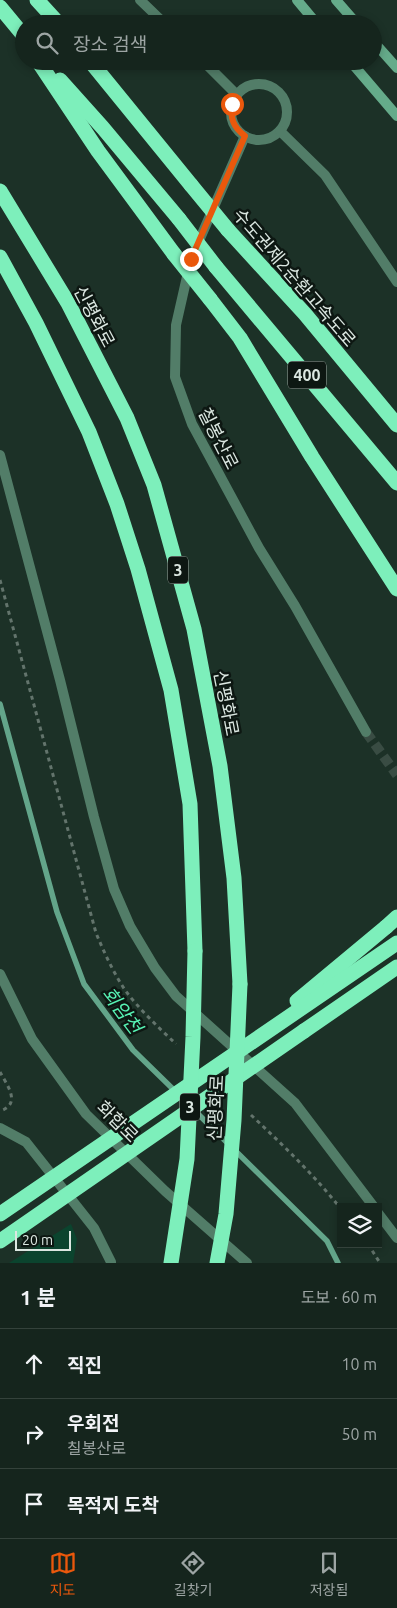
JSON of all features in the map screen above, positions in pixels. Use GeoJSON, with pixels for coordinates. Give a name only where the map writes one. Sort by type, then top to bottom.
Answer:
{"type":"FeatureCollection","features":[{"type":"Feature","properties":{"kind":"highway"},"geometry":{"type":"LineString","coordinates":[[37,0],[51,15]]}},
{"type":"Feature","properties":{"kind":"highway"},"geometry":{"type":"LineString","coordinates":[[2,9],[15,25]]}},
{"type":"Feature","properties":{"kind":"highway"},"geometry":{"type":"LineString","coordinates":[[2,9],[15,28]]}},
{"type":"Feature","properties":{"kind":"highway"},"geometry":{"type":"LineString","coordinates":[[44,70],[98,150],[174,254],[240,338],[312,457],[397,589]]}},
{"type":"Feature","properties":{"kind":"highway","name":"400"},"geometry":{"type":"LineString","coordinates":[[53,70],[397,482]]}},
{"type":"Feature","properties":{"kind":"highway","name":"수도권제2순환고속도로"},"geometry":{"type":"LineString","coordinates":[[97,70],[228,230],[305,314],[397,425]]}},
{"type":"Feature","properties":{"kind":"highway","name":"신평화로"},"geometry":{"type":"LineString","coordinates":[[0,191],[68,302],[127,418],[154,485],[194,629],[220,766],[234,878],[240,984],[226,1214],[217,1263]]}},
{"type":"Feature","properties":{"kind":"highway","name":"신평화로"},"geometry":{"type":"LineString","coordinates":[[0,257],[36,323],[89,432],[118,504],[171,690],[190,804],[195,951],[187,1159],[171,1263]]}},
{"type":"Feature","properties":{"kind":"highway"},"geometry":{"type":"LineString","coordinates":[[228,1058],[392,922]]}},
{"type":"Feature","properties":{"kind":"highway"},"geometry":{"type":"LineString","coordinates":[[0,1214],[397,943]]}},
{"type":"Feature","properties":{"kind":"highway"},"geometry":{"type":"LineString","coordinates":[[0,1241],[397,967]]}},
{"type":"Feature","properties":{"kind":"highway"},"geometry":{"type":"LineString","coordinates":[[304,1031],[397,979]]}},
{"type":"Feature","properties":{"kind":"street"},"geometry":{"type":"LineString","coordinates":[[140,0],[156,15]]}},
{"type":"Feature","properties":{"kind":"street"},"geometry":{"type":"LineString","coordinates":[[297,0],[310,15]]}},
{"type":"Feature","properties":{"kind":"street"},"geometry":{"type":"LineString","coordinates":[[336,0],[349,15]]}},
{"type":"Feature","properties":{"kind":"street"},"geometry":{"type":"LineString","coordinates":[[382,51],[397,68]]}},
{"type":"Feature","properties":{"kind":"street"},"geometry":{"type":"LineString","coordinates":[[212,70],[237,95]]}},
{"type":"Feature","properties":{"kind":"street"},"geometry":{"type":"LineString","coordinates":[[358,70],[397,116]]}},
{"type":"Feature","properties":{"kind":"street"},"geometry":{"type":"LineString","coordinates":[[261,84],[270,86],[277,91],[283,98],[286,106],[284,123],[280,130],[273,137],[264,140],[254,140],[238,131],[231,113],[232,104],[237,95],[252,85],[261,84]]}},
{"type":"Feature","properties":{"kind":"street"},"geometry":{"type":"LineString","coordinates":[[280,130],[325,175],[397,282]]}},
{"type":"Feature","properties":{"kind":"street","name":"칠봉산로"},"geometry":{"type":"LineString","coordinates":[[245,136],[191,259],[176,325],[175,377],[192,424],[259,548],[295,606],[366,732]]}},
{"type":"Feature","properties":{"kind":"street"},"geometry":{"type":"LineString","coordinates":[[0,455],[60,680],[96,826],[114,889],[130,926],[155,968],[176,996],[295,1103],[371,1203]]}},
{"type":"Feature","properties":{"kind":"street","name":"화합로"},"geometry":{"type":"LineString","coordinates":[[0,974],[32,1039],[86,1114],[166,1191],[247,1263]]}},
{"type":"Feature","properties":{"kind":"street"},"geometry":{"type":"LineString","coordinates":[[0,1128],[26,1142],[94,1228],[111,1263]]}},
{"type":"Feature","properties":{"kind":"street"},"geometry":{"type":"LineString","coordinates":[[382,1217],[397,1238]]}},
{"type":"Feature","properties":{"kind":"path"},"geometry":{"type":"LineString","coordinates":[[0,1072],[11,1093],[12,1099],[10,1105],[0,1111]]}},
{"type":"Feature","properties":{"kind":"path"},"geometry":{"type":"LineString","coordinates":[[371,1248],[380,1263]]}},
{"type":"Feature","properties":{"kind":"green space"},"geometry":{"type":"Polygon","coordinates":[[[71,1224],[77,1239],[73,1263],[9,1263],[71,1224]]]}},
{"type":"Feature","properties":{"kind":"waterway","name":"회암천"},"geometry":{"type":"LineString","coordinates":[[0,704],[57,912],[84,984],[133,1050],[176,1092]]}},
{"type":"Feature","properties":{"kind":"waterway","name":"회암천"},"geometry":{"type":"LineString","coordinates":[[193,1109],[327,1241],[338,1263]]}},
{"type":"Feature","properties":{"kind":"tunnel"},"geometry":{"type":"LineString","coordinates":[[366,732],[397,775]]}},
{"type":"Feature","properties":{"kind":"route"},"geometry":{"type":"LineString","coordinates":[[191,259],[245,136],[238,131],[233,122],[232,104]]}}]}
